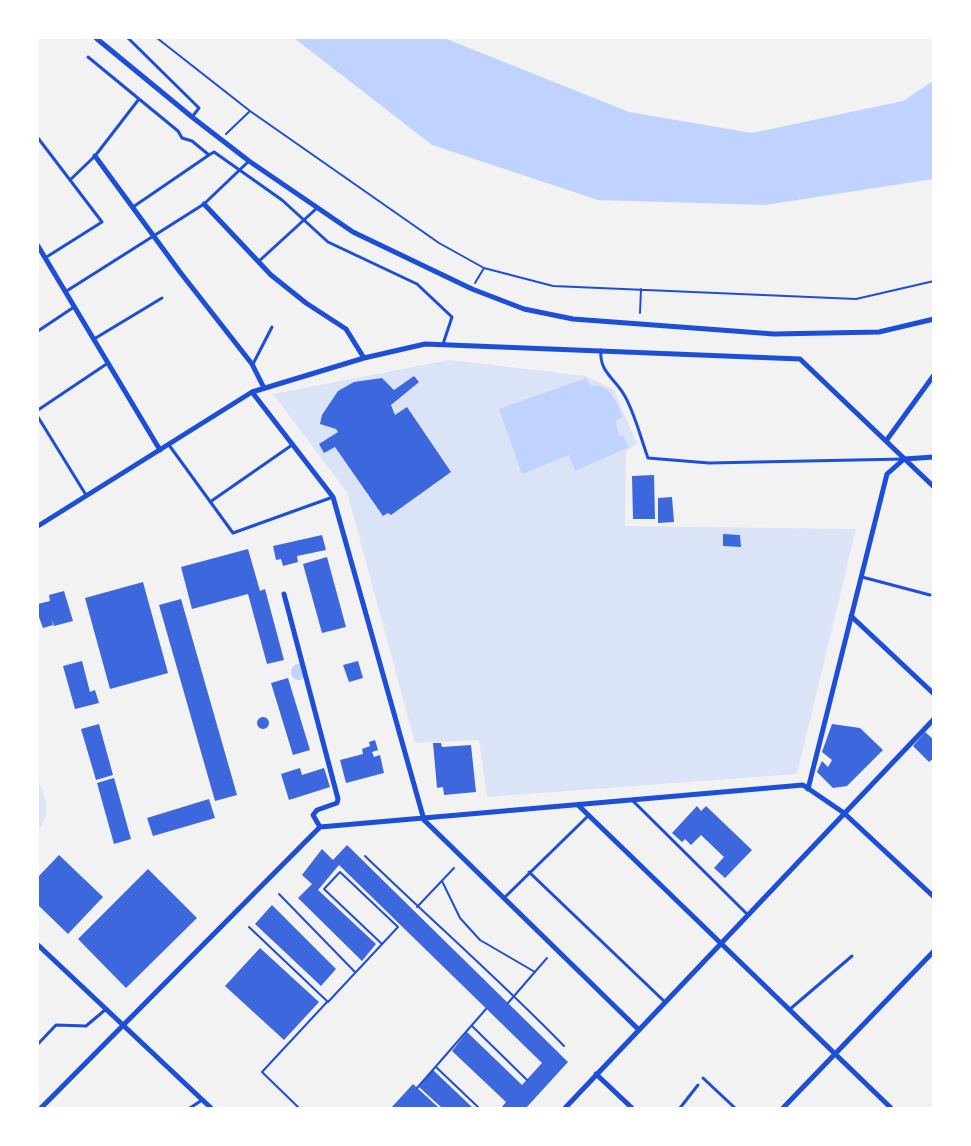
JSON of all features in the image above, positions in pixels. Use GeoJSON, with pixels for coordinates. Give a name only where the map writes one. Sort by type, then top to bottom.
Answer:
{"type":"FeatureCollection","features":[{"type":"Feature","properties":{"kind":"street"},"geometry":{"type":"LineString","coordinates":[[96,38],[249,161],[352,232],[472,289],[524,309],[573,319],[774,334],[879,332],[934,319]]}},
{"type":"Feature","properties":{"kind":"street"},"geometry":{"type":"LineString","coordinates":[[95,156],[252,364],[264,388]]}},
{"type":"Feature","properties":{"kind":"street"},"geometry":{"type":"LineString","coordinates":[[204,204],[258,262],[306,304],[346,329],[364,358]]}},
{"type":"Feature","properties":{"kind":"street"},"geometry":{"type":"LineString","coordinates":[[38,249],[160,450]]}},
{"type":"Feature","properties":{"kind":"street"},"geometry":{"type":"LineString","coordinates":[[38,526],[252,392],[364,358],[425,344],[800,359],[934,487]]}},
{"type":"Feature","properties":{"kind":"street"},"geometry":{"type":"LineString","coordinates":[[886,441],[934,374]]}},
{"type":"Feature","properties":{"kind":"street"},"geometry":{"type":"LineString","coordinates":[[252,392],[333,496],[424,820],[639,1030]]}},
{"type":"Feature","properties":{"kind":"street"},"geometry":{"type":"LineString","coordinates":[[808,789],[887,474],[904,459],[934,457]]}},
{"type":"Feature","properties":{"kind":"street"},"geometry":{"type":"LineString","coordinates":[[284,594],[338,799],[337,803],[317,810],[313,815],[320,827]]}},
{"type":"Feature","properties":{"kind":"street"},"geometry":{"type":"LineString","coordinates":[[851,616],[934,694]]}},
{"type":"Feature","properties":{"kind":"street"},"geometry":{"type":"LineString","coordinates":[[565,1108],[934,719]]}},
{"type":"Feature","properties":{"kind":"street"},"geometry":{"type":"LineString","coordinates":[[40,1108],[320,827],[424,820],[803,785],[844,813],[934,897]]}},
{"type":"Feature","properties":{"kind":"street"},"geometry":{"type":"LineString","coordinates":[[578,806],[891,1108]]}},
{"type":"Feature","properties":{"kind":"street"},"geometry":{"type":"LineString","coordinates":[[38,944],[105,1010],[211,1108]]}},
{"type":"Feature","properties":{"kind":"street"},"geometry":{"type":"LineString","coordinates":[[783,1108],[934,951]]}},
{"type":"Feature","properties":{"kind":"street"},"geometry":{"type":"LineString","coordinates":[[596,1074],[632,1108]]}},
{"type":"Feature","properties":{"kind":"lane"},"geometry":{"type":"LineString","coordinates":[[128,38],[199,108],[192,117]]}},
{"type":"Feature","properties":{"kind":"lane"},"geometry":{"type":"LineString","coordinates":[[88,57],[178,131],[182,138],[192,141],[209,155]]}},
{"type":"Feature","properties":{"kind":"lane"},"geometry":{"type":"LineString","coordinates":[[70,180],[95,156],[139,99]]}},
{"type":"Feature","properties":{"kind":"lane"},"geometry":{"type":"LineString","coordinates":[[38,138],[102,222],[45,258]]}},
{"type":"Feature","properties":{"kind":"lane"},"geometry":{"type":"LineString","coordinates":[[134,207],[214,152],[282,200],[328,242],[417,284],[452,317],[443,344]]}},
{"type":"Feature","properties":{"kind":"lane"},"geometry":{"type":"LineString","coordinates":[[65,292],[204,204],[249,161]]}},
{"type":"Feature","properties":{"kind":"lane"},"geometry":{"type":"LineString","coordinates":[[258,262],[317,208]]}},
{"type":"Feature","properties":{"kind":"lane"},"geometry":{"type":"LineString","coordinates":[[93,340],[162,298]]}},
{"type":"Feature","properties":{"kind":"lane"},"geometry":{"type":"LineString","coordinates":[[38,331],[74,307]]}},
{"type":"Feature","properties":{"kind":"lane"},"geometry":{"type":"LineString","coordinates":[[252,364],[272,327]]}},
{"type":"Feature","properties":{"kind":"lane"},"geometry":{"type":"LineString","coordinates":[[600,350],[600,361],[605,372],[624,393],[648,458],[709,464],[904,459]]}},
{"type":"Feature","properties":{"kind":"lane"},"geometry":{"type":"LineString","coordinates":[[38,410],[108,363]]}},
{"type":"Feature","properties":{"kind":"lane"},"geometry":{"type":"LineString","coordinates":[[38,417],[86,495]]}},
{"type":"Feature","properties":{"kind":"lane"},"geometry":{"type":"LineString","coordinates":[[168,444],[233,533],[333,496]]}},
{"type":"Feature","properties":{"kind":"lane"},"geometry":{"type":"LineString","coordinates":[[210,502],[292,445]]}},
{"type":"Feature","properties":{"kind":"lane"},"geometry":{"type":"LineString","coordinates":[[861,577],[930,595]]}},
{"type":"Feature","properties":{"kind":"lane"},"geometry":{"type":"LineString","coordinates":[[633,801],[748,915]]}},
{"type":"Feature","properties":{"kind":"lane"},"geometry":{"type":"LineString","coordinates":[[504,898],[588,816]]}},
{"type":"Feature","properties":{"kind":"lane"},"geometry":{"type":"LineString","coordinates":[[529,872],[665,1002]]}},
{"type":"Feature","properties":{"kind":"lane"},"geometry":{"type":"LineString","coordinates":[[789,1011],[852,956]]}},
{"type":"Feature","properties":{"kind":"lane"},"geometry":{"type":"LineString","coordinates":[[38,1044],[56,1025],[86,1026],[105,1010]]}},
{"type":"Feature","properties":{"kind":"lane"},"geometry":{"type":"LineString","coordinates":[[703,1078],[735,1108]]}},
{"type":"Feature","properties":{"kind":"lane"},"geometry":{"type":"LineString","coordinates":[[680,1108],[698,1085]]}},
{"type":"Feature","properties":{"kind":"lane"},"geometry":{"type":"LineString","coordinates":[[190,1108],[202,1100]]}},
{"type":"Feature","properties":{"kind":"path"},"geometry":{"type":"LineString","coordinates":[[157,38],[250,111],[439,244],[484,268],[553,286],[856,299],[934,281]]}},
{"type":"Feature","properties":{"kind":"path"},"geometry":{"type":"LineString","coordinates":[[221,139],[250,111]]}},
{"type":"Feature","properties":{"kind":"path"},"geometry":{"type":"LineString","coordinates":[[472,289],[484,268]]}},
{"type":"Feature","properties":{"kind":"path"},"geometry":{"type":"LineString","coordinates":[[640,314],[641,289]]}},
{"type":"Feature","properties":{"kind":"path"},"geometry":{"type":"LineString","coordinates":[[365,856],[417,907],[515,996],[564,1046]]}},
{"type":"Feature","properties":{"kind":"path"},"geometry":{"type":"LineString","coordinates":[[417,907],[454,868]]}},
{"type":"Feature","properties":{"kind":"path"},"geometry":{"type":"LineString","coordinates":[[300,1108],[262,1072],[398,927],[340,872],[324,889],[382,944]]}},
{"type":"Feature","properties":{"kind":"path"},"geometry":{"type":"LineString","coordinates":[[442,881],[460,918],[480,940],[535,972]]}},
{"type":"Feature","properties":{"kind":"path"},"geometry":{"type":"LineString","coordinates":[[279,894],[355,972]]}},
{"type":"Feature","properties":{"kind":"path"},"geometry":{"type":"LineString","coordinates":[[249,927],[328,1002]]}},
{"type":"Feature","properties":{"kind":"path"},"geometry":{"type":"LineString","coordinates":[[508,1003],[547,958]]}},
{"type":"Feature","properties":{"kind":"path"},"geometry":{"type":"LineString","coordinates":[[417,1088],[486,1009]]}},
{"type":"Feature","properties":{"kind":"path"},"geometry":{"type":"LineString","coordinates":[[472,1026],[527,1080]]}},
{"type":"Feature","properties":{"kind":"path"},"geometry":{"type":"LineString","coordinates":[[436,1066],[479,1108]]}},
{"type":"Feature","properties":{"kind":"shaded area"},"geometry":{"type":"Polygon","coordinates":[[[449,360],[586,376],[614,390],[637,444],[626,451],[625,526],[856,529],[797,774],[487,797],[479,740],[415,743],[347,492],[273,394],[449,360]]]}},
{"type":"Feature","properties":{"kind":"shaded area"},"geometry":{"type":"Polygon","coordinates":[[[38,779],[45,800],[46,811],[38,831],[38,779]]]}},
{"type":"Feature","properties":{"kind":"water"},"geometry":{"type":"Polygon","coordinates":[[[294,38],[444,38],[629,112],[752,133],[903,101],[933,81],[933,179],[765,205],[598,200],[432,145],[294,38]]]}},
{"type":"Feature","properties":{"kind":"water"},"geometry":{"type":"Polygon","coordinates":[[[586,378],[591,386],[603,387],[612,395],[623,417],[615,421],[620,437],[623,435],[629,447],[575,471],[569,455],[522,474],[499,409],[586,378]]]}},
{"type":"Feature","properties":{"kind":"water"},"geometry":{"type":"Polygon","coordinates":[[[296,664],[302,664],[307,669],[305,678],[296,680],[291,675],[291,669],[296,664]]]}},
{"type":"Feature","properties":{"kind":"building"},"geometry":{"type":"Polygon","coordinates":[[[414,376],[419,382],[391,405],[395,415],[407,407],[451,472],[391,515],[388,513],[383,516],[335,447],[324,453],[319,444],[338,432],[336,429],[320,424],[322,415],[338,391],[354,382],[382,378],[394,390],[414,376]]]}},
{"type":"Feature","properties":{"kind":"building"},"geometry":{"type":"Polygon","coordinates":[[[654,475],[655,519],[633,519],[632,476],[654,475]]]}},
{"type":"Feature","properties":{"kind":"building"},"geometry":{"type":"Polygon","coordinates":[[[672,497],[674,522],[658,523],[658,498],[672,497]]]}},
{"type":"Feature","properties":{"kind":"building"},"geometry":{"type":"Polygon","coordinates":[[[723,534],[740,535],[741,547],[723,546],[723,534]]]}},
{"type":"Feature","properties":{"kind":"building"},"geometry":{"type":"Polygon","coordinates":[[[322,535],[326,550],[297,556],[298,562],[283,566],[281,559],[276,560],[273,546],[322,535]]]}},
{"type":"Feature","properties":{"kind":"building"},"geometry":{"type":"Polygon","coordinates":[[[248,549],[260,591],[265,589],[284,660],[267,664],[248,594],[192,609],[181,567],[248,549]]]}},
{"type":"Feature","properties":{"kind":"building"},"geometry":{"type":"Polygon","coordinates":[[[327,557],[346,627],[322,633],[303,564],[327,557]]]}},
{"type":"Feature","properties":{"kind":"building"},"geometry":{"type":"Polygon","coordinates":[[[143,582],[168,673],[110,689],[85,598],[143,582]]]}},
{"type":"Feature","properties":{"kind":"building"},"geometry":{"type":"Polygon","coordinates":[[[64,591],[73,621],[54,626],[52,619],[53,625],[43,628],[38,617],[38,604],[50,601],[49,595],[64,591]]]}},
{"type":"Feature","properties":{"kind":"building"},"geometry":{"type":"Polygon","coordinates":[[[181,599],[237,795],[215,801],[159,605],[181,599]]]}},
{"type":"Feature","properties":{"kind":"building"},"geometry":{"type":"Polygon","coordinates":[[[82,661],[90,692],[95,690],[99,703],[75,709],[63,666],[82,661]]]}},
{"type":"Feature","properties":{"kind":"building"},"geometry":{"type":"Polygon","coordinates":[[[358,661],[363,678],[349,682],[343,665],[358,661]]]}},
{"type":"Feature","properties":{"kind":"building"},"geometry":{"type":"Polygon","coordinates":[[[288,678],[310,750],[293,755],[271,683],[288,678]]]}},
{"type":"Feature","properties":{"kind":"building"},"geometry":{"type":"Polygon","coordinates":[[[261,717],[265,717],[269,723],[265,729],[261,729],[257,725],[257,721],[261,717]]]}},
{"type":"Feature","properties":{"kind":"building"},"geometry":{"type":"Polygon","coordinates":[[[99,724],[113,775],[96,780],[81,729],[99,724]]]}},
{"type":"Feature","properties":{"kind":"building"},"geometry":{"type":"Polygon","coordinates":[[[832,724],[860,728],[883,750],[847,786],[833,788],[817,772],[822,761],[828,767],[832,760],[822,752],[832,724]]]}},
{"type":"Feature","properties":{"kind":"building"},"geometry":{"type":"Polygon","coordinates":[[[925,732],[934,740],[934,758],[929,762],[913,746],[925,732]]]}},
{"type":"Feature","properties":{"kind":"building"},"geometry":{"type":"Polygon","coordinates":[[[375,740],[378,750],[372,752],[374,757],[380,755],[384,773],[346,783],[340,760],[363,754],[362,749],[370,746],[369,742],[375,740]]]}},
{"type":"Feature","properties":{"kind":"building"},"geometry":{"type":"Polygon","coordinates":[[[433,743],[441,743],[442,747],[471,745],[476,792],[444,795],[443,787],[437,788],[433,743]]]}},
{"type":"Feature","properties":{"kind":"building"},"geometry":{"type":"Polygon","coordinates":[[[300,768],[302,775],[324,768],[330,787],[289,800],[281,774],[300,768]]]}},
{"type":"Feature","properties":{"kind":"building"},"geometry":{"type":"Polygon","coordinates":[[[114,778],[131,839],[114,844],[97,783],[114,778]]]}},
{"type":"Feature","properties":{"kind":"building"},"geometry":{"type":"Polygon","coordinates":[[[209,799],[215,818],[153,836],[147,818],[209,799]]]}},
{"type":"Feature","properties":{"kind":"building"},"geometry":{"type":"Polygon","coordinates":[[[697,806],[701,811],[706,806],[752,850],[725,878],[714,868],[724,857],[701,835],[691,845],[685,839],[682,842],[672,833],[697,806]]]}},
{"type":"Feature","properties":{"kind":"building"},"geometry":{"type":"Polygon","coordinates":[[[347,845],[568,1062],[526,1108],[501,1108],[506,1102],[452,1051],[467,1032],[522,1085],[542,1063],[339,865],[318,890],[376,944],[362,961],[298,898],[312,884],[302,875],[322,849],[333,860],[347,845]]]}},
{"type":"Feature","properties":{"kind":"building"},"geometry":{"type":"Polygon","coordinates":[[[59,855],[103,897],[68,934],[38,905],[38,877],[59,855]]]}},
{"type":"Feature","properties":{"kind":"building"},"geometry":{"type":"Polygon","coordinates":[[[148,869],[197,918],[126,988],[78,939],[148,869]]]}},
{"type":"Feature","properties":{"kind":"building"},"geometry":{"type":"Polygon","coordinates":[[[272,905],[336,969],[321,986],[255,924],[272,905]]]}},
{"type":"Feature","properties":{"kind":"building"},"geometry":{"type":"Polygon","coordinates":[[[260,948],[319,1002],[284,1040],[225,986],[260,948]]]}},
{"type":"Feature","properties":{"kind":"building"},"geometry":{"type":"Polygon","coordinates":[[[433,1070],[473,1108],[442,1108],[419,1087],[433,1070]]]}},
{"type":"Feature","properties":{"kind":"building"},"geometry":{"type":"Polygon","coordinates":[[[413,1084],[439,1108],[391,1108],[413,1084]]]}}]}
